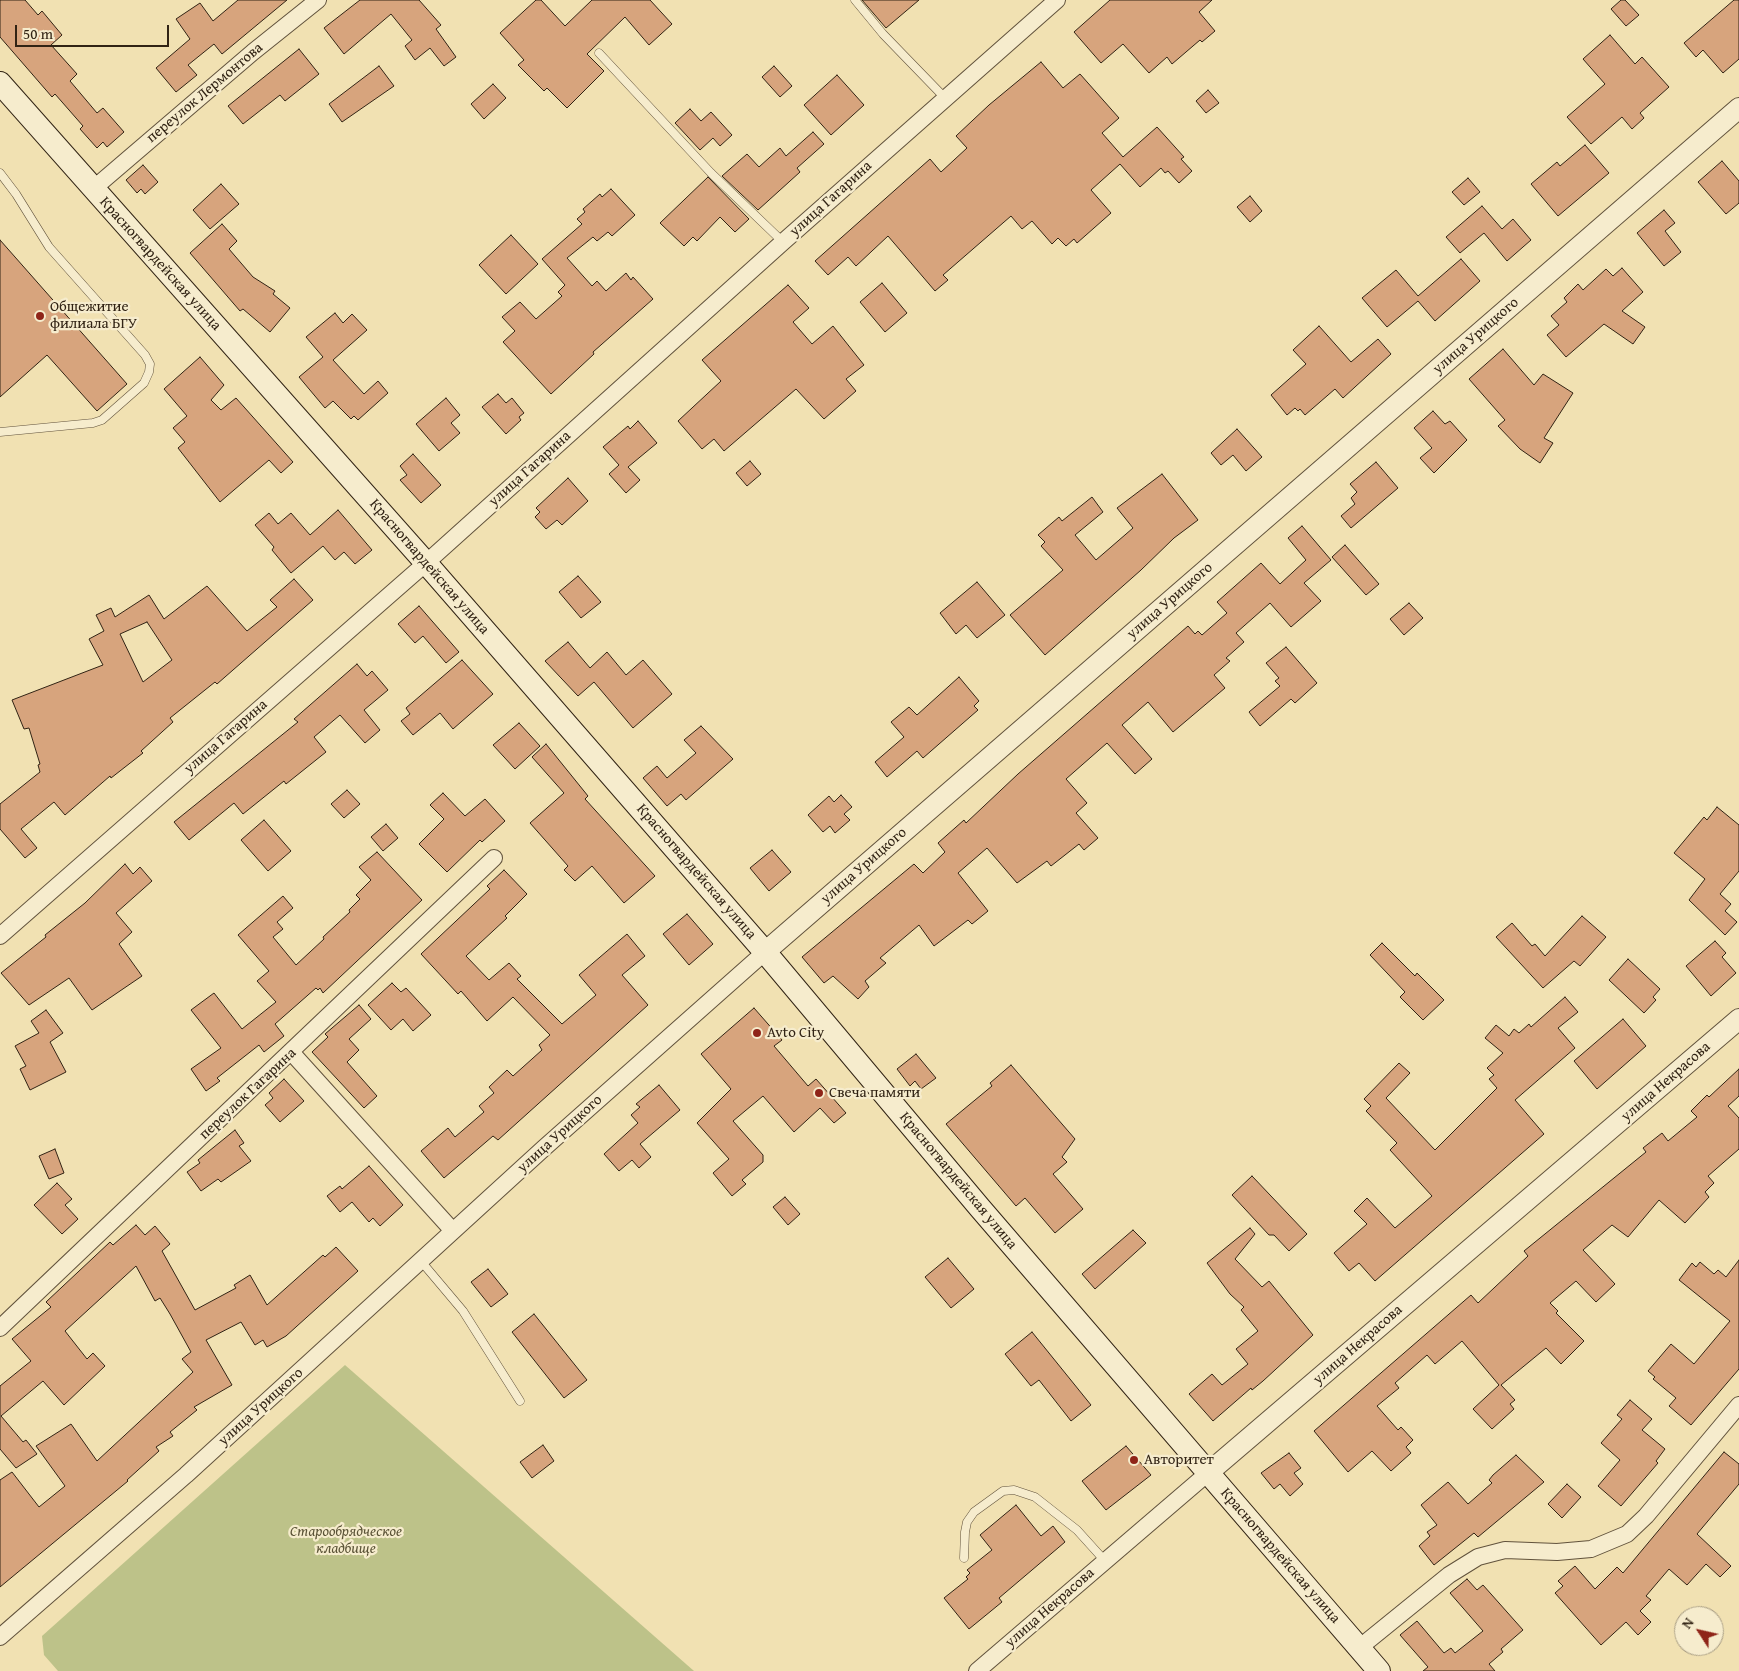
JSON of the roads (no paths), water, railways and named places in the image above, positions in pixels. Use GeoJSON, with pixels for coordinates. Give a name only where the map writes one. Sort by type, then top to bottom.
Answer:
{"type":"FeatureCollection","features":[{"type":"Feature","properties":{"kind":"main road","name":"Красногвардейская улица"},"geometry":{"type":"LineString","coordinates":[[0,83],[426,563],[765,952],[980,1208],[1379,1671]]}},
{"type":"Feature","properties":{"kind":"street","name":"переулок Лермонтова"},"geometry":{"type":"LineString","coordinates":[[93,189],[253,52],[318,0]]}},
{"type":"Feature","properties":{"kind":"street","name":"улица Гагарина"},"geometry":{"type":"LineString","coordinates":[[0,936],[426,563],[783,242],[1057,0]]}},
{"type":"Feature","properties":{"kind":"street","name":"улица Урицкого"},"geometry":{"type":"LineString","coordinates":[[0,1637],[186,1475],[420,1260],[765,952],[1739,108]]}},
{"type":"Feature","properties":{"kind":"street","name":"переулок Гагарина"},"geometry":{"type":"LineString","coordinates":[[0,1328],[292,1053],[494,858]]}},
{"type":"Feature","properties":{"kind":"street","name":"улица Некрасова"},"geometry":{"type":"LineString","coordinates":[[977,1671],[1739,1019]]}},
{"type":"Feature","properties":{"kind":"street"},"geometry":{"type":"LineString","coordinates":[[292,1053],[453,1231]]}},
{"type":"Feature","properties":{"kind":"street"},"geometry":{"type":"LineString","coordinates":[[1359,1648],[1449,1575],[1478,1557],[1505,1550],[1557,1552],[1591,1550],[1626,1534],[1646,1516],[1739,1405]]}},
{"type":"Feature","properties":{"kind":"lane"},"geometry":{"type":"LineString","coordinates":[[855,0],[883,34],[945,98]]}},
{"type":"Feature","properties":{"kind":"lane"},"geometry":{"type":"LineString","coordinates":[[599,53],[711,173],[783,242]]}},
{"type":"Feature","properties":{"kind":"lane"},"geometry":{"type":"LineString","coordinates":[[0,174],[16,194],[48,247],[145,355],[150,364],[144,383],[102,420],[93,423],[0,432]]}},
{"type":"Feature","properties":{"kind":"lane"},"geometry":{"type":"LineString","coordinates":[[420,1260],[463,1310],[520,1402]]}},
{"type":"Feature","properties":{"kind":"lane"},"geometry":{"type":"LineString","coordinates":[[964,1558],[967,1522],[974,1512],[1003,1492],[1014,1490],[1035,1497],[1086,1539],[1106,1561]]}},
{"type":"Feature","properties":{"kind":"place","name":"Общежитие филиала БГУ"},"geometry":{"type":"Point","coordinates":[40,316]}},
{"type":"Feature","properties":{"kind":"place","name":"Avto City"},"geometry":{"type":"Point","coordinates":[757,1033]}},
{"type":"Feature","properties":{"kind":"place","name":"Свеча памяти"},"geometry":{"type":"Point","coordinates":[819,1093]}},
{"type":"Feature","properties":{"kind":"place","name":"Авторитет"},"geometry":{"type":"Point","coordinates":[1134,1460]}},
{"type":"Feature","properties":{"kind":"park label","name":"Старообрядческое кладбище"},"geometry":{"type":"Point","coordinates":[346,1540]}}]}
